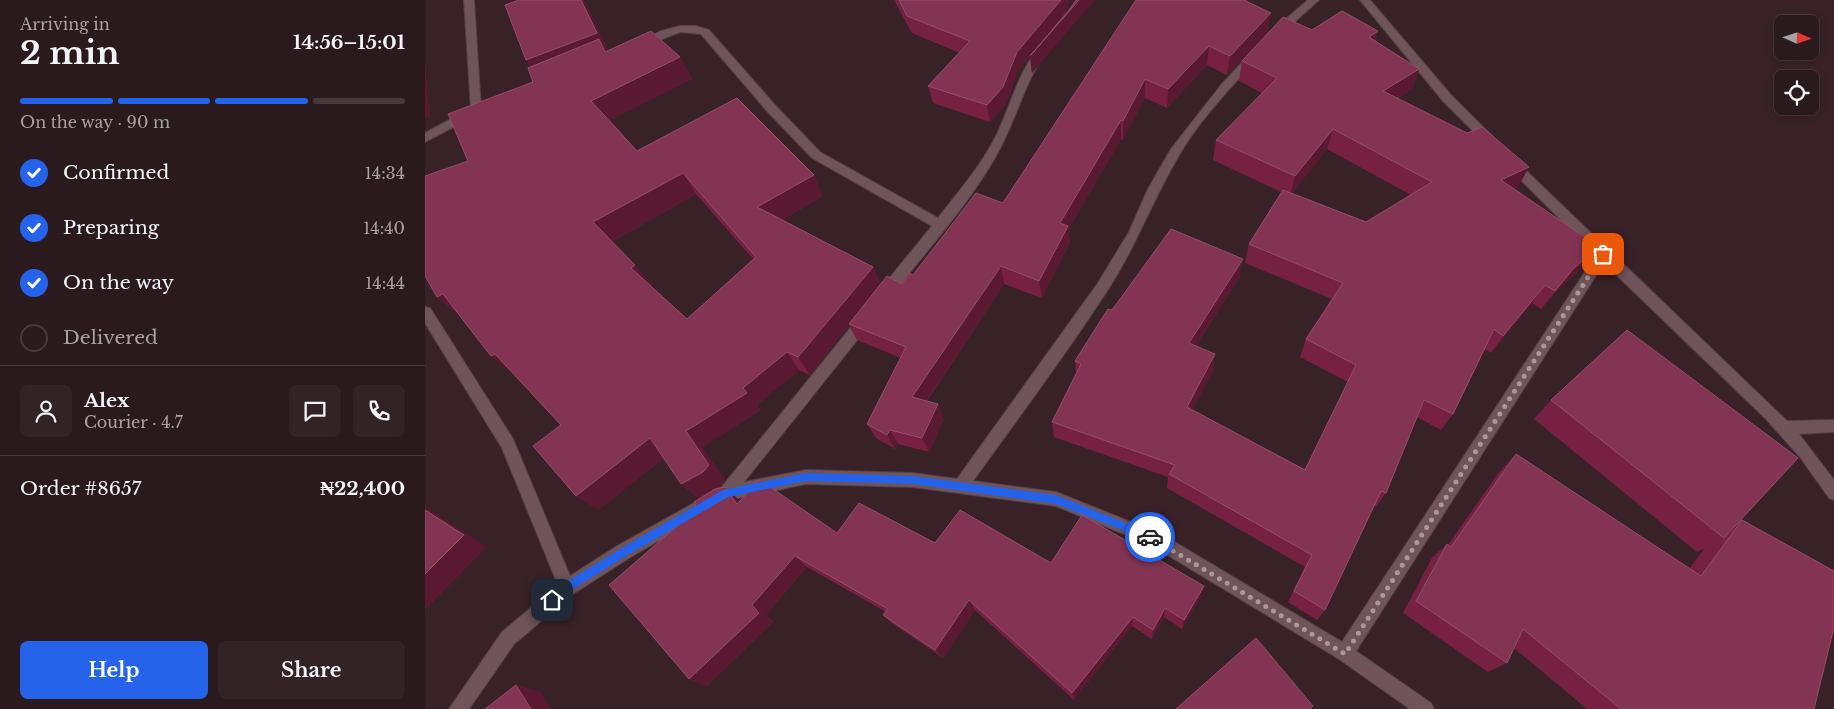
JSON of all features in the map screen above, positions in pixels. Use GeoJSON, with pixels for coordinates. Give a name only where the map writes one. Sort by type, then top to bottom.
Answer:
{"type":"FeatureCollection","features":[{"type":"Feature","properties":{"kind":"street"},"geometry":{"type":"LineString","coordinates":[[425,138],[480,108],[469,0]]}},
{"type":"Feature","properties":{"kind":"street"},"geometry":{"type":"LineString","coordinates":[[960,487],[1103,287],[1135,233],[1154,189],[1175,152],[1225,87],[1262,47],[1314,0]]}},
{"type":"Feature","properties":{"kind":"street"},"geometry":{"type":"LineString","coordinates":[[1365,0],[1447,98],[1603,254],[1785,428],[1825,477],[1834,493]]}},
{"type":"Feature","properties":{"kind":"street"},"geometry":{"type":"LineString","coordinates":[[631,48],[681,28],[693,28],[705,32],[815,155],[940,225]]}},
{"type":"Feature","properties":{"kind":"street"},"geometry":{"type":"LineString","coordinates":[[726,493],[940,225],[991,156],[1004,132],[1017,91],[1030,65],[1048,44]]}},
{"type":"Feature","properties":{"kind":"street"},"geometry":{"type":"LineString","coordinates":[[1345,654],[1603,254]]}},
{"type":"Feature","properties":{"kind":"street"},"geometry":{"type":"LineString","coordinates":[[425,312],[508,444],[567,588]]}},
{"type":"Feature","properties":{"kind":"street"},"geometry":{"type":"LineString","coordinates":[[1785,428],[1834,426]]}},
{"type":"Feature","properties":{"kind":"street"},"geometry":{"type":"LineString","coordinates":[[458,709],[509,638],[567,588],[623,552],[726,493],[806,477],[913,480],[1056,499],[1157,540],[1345,654],[1425,709]]}},
{"type":"Feature","properties":{"kind":"building"},"geometry":{"type":"Polygon","coordinates":[[[519,0],[581,0],[597,33],[526,60],[505,5],[519,0]]]}},
{"type":"Feature","properties":{"kind":"building"},"geometry":{"type":"Polygon","coordinates":[[[899,0],[1061,0],[1017,52],[1003,87],[987,105],[928,86],[970,41],[907,16],[899,0]]]}},
{"type":"Feature","properties":{"kind":"building"},"geometry":{"type":"Polygon","coordinates":[[[1076,0],[1079,0],[1030,56],[1069,10],[1076,0]]]}},
{"type":"Feature","properties":{"kind":"building"},"geometry":{"type":"Polygon","coordinates":[[[1136,0],[1244,0],[1271,13],[1230,56],[1209,46],[1168,89],[1145,79],[1123,121],[1121,120],[1060,223],[1068,226],[1039,281],[1001,266],[912,397],[938,404],[922,438],[890,430],[887,435],[867,424],[906,347],[849,324],[887,276],[902,284],[909,273],[913,275],[976,193],[1003,203],[1136,0]]]}},
{"type":"Feature","properties":{"kind":"building"},"geometry":{"type":"Polygon","coordinates":[[[1342,11],[1378,31],[1369,37],[1419,69],[1383,91],[1467,133],[1482,127],[1529,167],[1501,180],[1599,247],[1573,269],[1555,291],[1545,285],[1503,336],[1494,329],[1453,414],[1424,400],[1386,493],[1381,491],[1325,610],[1294,591],[1312,555],[1169,474],[1175,465],[1052,422],[1081,364],[1075,361],[1108,309],[1112,310],[1171,229],[1243,259],[1189,343],[1215,354],[1187,407],[1305,470],[1356,365],[1306,339],[1343,283],[1249,244],[1283,190],[1366,222],[1432,182],[1333,129],[1295,176],[1216,140],[1277,78],[1242,61],[1283,17],[1312,30],[1342,11]]]}},
{"type":"Feature","properties":{"kind":"building"},"geometry":{"type":"Polygon","coordinates":[[[651,31],[680,57],[591,101],[637,151],[737,98],[814,175],[757,207],[873,267],[798,357],[787,352],[743,388],[747,393],[686,431],[709,465],[703,472],[681,484],[650,438],[576,496],[533,446],[561,425],[495,354],[491,356],[443,294],[437,297],[425,276],[425,176],[468,161],[448,114],[533,82],[528,68],[599,39],[605,52],[651,31]],[[683,173],[593,222],[635,265],[631,268],[687,319],[756,257],[683,173]]]}},
{"type":"Feature","properties":{"kind":"building"},"geometry":{"type":"Polygon","coordinates":[[[1627,330],[1798,458],[1724,538],[1551,400],[1627,330]]]}},
{"type":"Feature","properties":{"kind":"building"},"geometry":{"type":"Polygon","coordinates":[[[1516,454],[1701,576],[1742,520],[1834,571],[1834,627],[1814,709],[1621,709],[1523,629],[1507,663],[1416,601],[1447,544],[1451,547],[1516,454]]]}},
{"type":"Feature","properties":{"kind":"building"},"geometry":{"type":"Polygon","coordinates":[[[760,480],[837,533],[859,503],[935,543],[960,510],[1051,563],[1082,515],[1204,586],[1184,620],[1165,608],[1153,630],[1133,617],[1072,693],[969,600],[935,650],[883,615],[888,609],[795,556],[752,605],[759,613],[689,679],[609,585],[698,508],[694,502],[715,489],[725,487],[737,504],[760,480]]]}},
{"type":"Feature","properties":{"kind":"building"},"geometry":{"type":"Polygon","coordinates":[[[425,510],[464,535],[425,574],[425,510]]]}},
{"type":"Feature","properties":{"kind":"building"},"geometry":{"type":"Polygon","coordinates":[[[1256,638],[1313,706],[1310,709],[1176,709],[1256,638]]]}},
{"type":"Feature","properties":{"kind":"building"},"geometry":{"type":"Polygon","coordinates":[[[516,685],[531,709],[485,709],[516,685]]]}},
{"type":"Feature","properties":{"kind":"way so far"},"geometry":{"type":"LineString","coordinates":[[1150,537],[1345,654],[1603,254]]}},
{"type":"Feature","properties":{"kind":"route"},"geometry":{"type":"LineString","coordinates":[[552,600],[567,588],[623,552],[726,493],[806,477],[913,480],[1056,499],[1150,537]]}}]}
